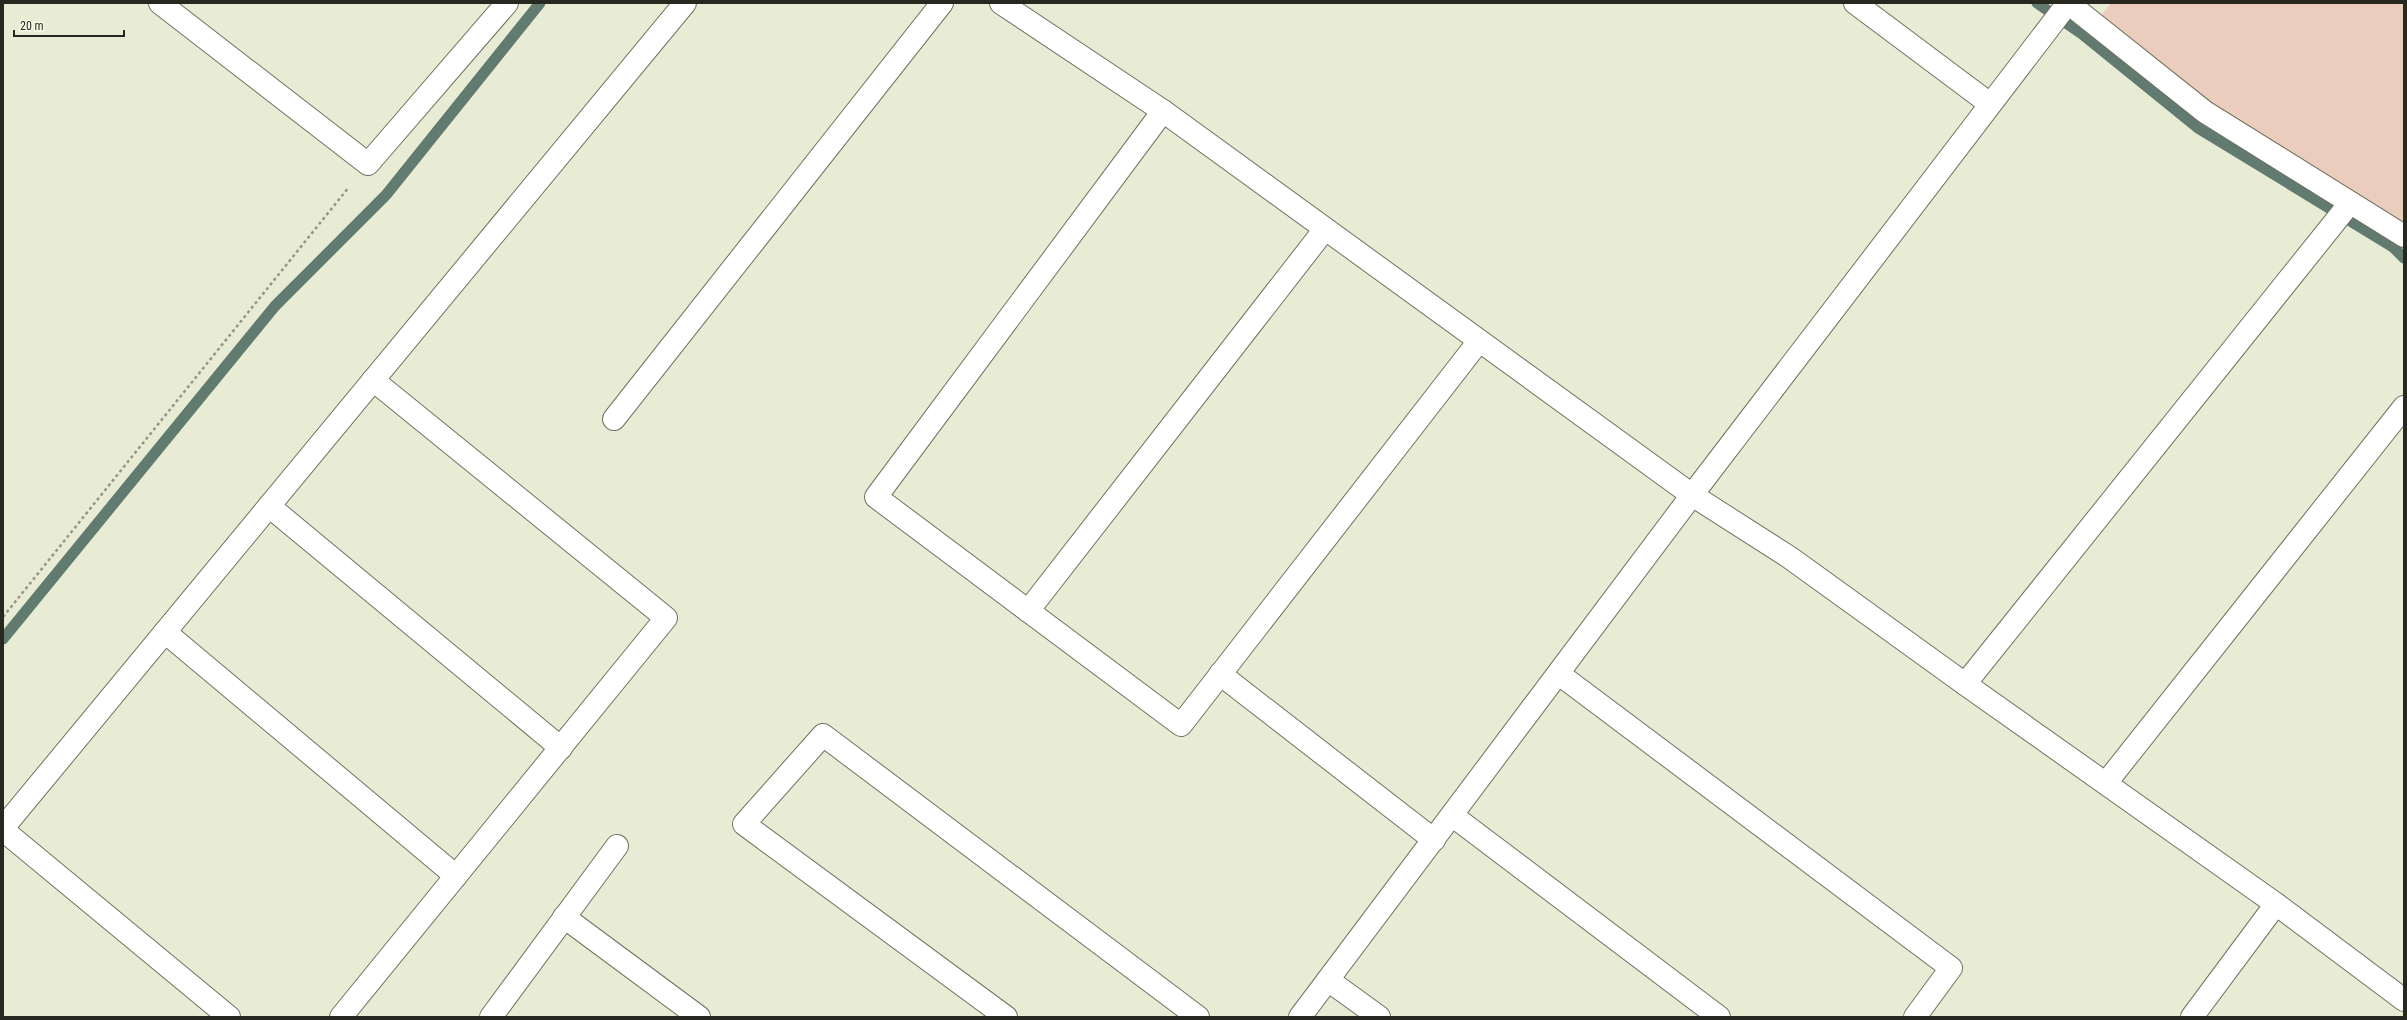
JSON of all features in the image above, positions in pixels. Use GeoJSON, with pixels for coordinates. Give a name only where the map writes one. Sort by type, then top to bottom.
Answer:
{"type":"FeatureCollection","features":[{"type":"Feature","properties":{"kind":"street"},"geometry":{"type":"LineString","coordinates":[[160,3],[368,164],[507,3]]}},
{"type":"Feature","properties":{"kind":"street"},"geometry":{"type":"LineString","coordinates":[[229,1017],[3,829],[685,3]]}},
{"type":"Feature","properties":{"kind":"street"},"geometry":{"type":"LineString","coordinates":[[614,419],[942,3]]}},
{"type":"Feature","properties":{"kind":"street"},"geometry":{"type":"LineString","coordinates":[[1000,3],[1163,111],[1479,342],[1692,495],[1789,557],[1965,684],[2106,782],[2276,904],[2404,1000]]}},
{"type":"Feature","properties":{"kind":"street"},"geometry":{"type":"LineString","coordinates":[[1856,3],[1990,104]]}},
{"type":"Feature","properties":{"kind":"street"},"geometry":{"type":"LineString","coordinates":[[1300,1017],[1453,816],[1692,495],[2063,9],[2343,211],[2404,236]]}},
{"type":"Feature","properties":{"kind":"street"},"geometry":{"type":"LineString","coordinates":[[1163,111],[876,497],[1181,725],[1479,342]]}},
{"type":"Feature","properties":{"kind":"street"},"geometry":{"type":"LineString","coordinates":[[1965,684],[2343,211]]}},
{"type":"Feature","properties":{"kind":"street"},"geometry":{"type":"LineString","coordinates":[[1028,611],[1325,229]]}},
{"type":"Feature","properties":{"kind":"street"},"geometry":{"type":"LineString","coordinates":[[341,1017],[666,618],[373,380]]}},
{"type":"Feature","properties":{"kind":"street"},"geometry":{"type":"LineString","coordinates":[[2106,782],[2404,407]]}},
{"type":"Feature","properties":{"kind":"street"},"geometry":{"type":"LineString","coordinates":[[269,506],[561,748]]}},
{"type":"Feature","properties":{"kind":"street"},"geometry":{"type":"LineString","coordinates":[[165,632],[456,876]]}},
{"type":"Feature","properties":{"kind":"street"},"geometry":{"type":"LineString","coordinates":[[1220,674],[1434,840]]}},
{"type":"Feature","properties":{"kind":"street"},"geometry":{"type":"LineString","coordinates":[[1559,674],[1951,968],[1915,1017]]}},
{"type":"Feature","properties":{"kind":"street"},"geometry":{"type":"LineString","coordinates":[[1006,1017],[744,824],[823,735],[1198,1017]]}},
{"type":"Feature","properties":{"kind":"street"},"geometry":{"type":"LineString","coordinates":[[1453,816],[1719,1017]]}},
{"type":"Feature","properties":{"kind":"street"},"geometry":{"type":"LineString","coordinates":[[491,1017],[617,846]]}},
{"type":"Feature","properties":{"kind":"street"},"geometry":{"type":"LineString","coordinates":[[2192,1017],[2276,904]]}},
{"type":"Feature","properties":{"kind":"street"},"geometry":{"type":"LineString","coordinates":[[564,917],[699,1017]]}},
{"type":"Feature","properties":{"kind":"street"},"geometry":{"type":"LineString","coordinates":[[1328,980],[1379,1017]]}},
{"type":"Feature","properties":{"kind":"path"},"geometry":{"type":"LineString","coordinates":[[3,616],[368,164]]}},
{"type":"Feature","properties":{"kind":"shaded area"},"geometry":{"type":"Polygon","coordinates":[[[2111,3],[2404,3],[2404,235],[2094,24],[2111,3]]]}},
{"type":"Feature","properties":{"kind":"waterway"},"geometry":{"type":"LineString","coordinates":[[3,639],[275,306],[386,195],[540,3]]}},
{"type":"Feature","properties":{"kind":"waterway"},"geometry":{"type":"LineString","coordinates":[[2037,3],[2082,34],[2198,128],[2393,247],[2404,258]]}}]}
